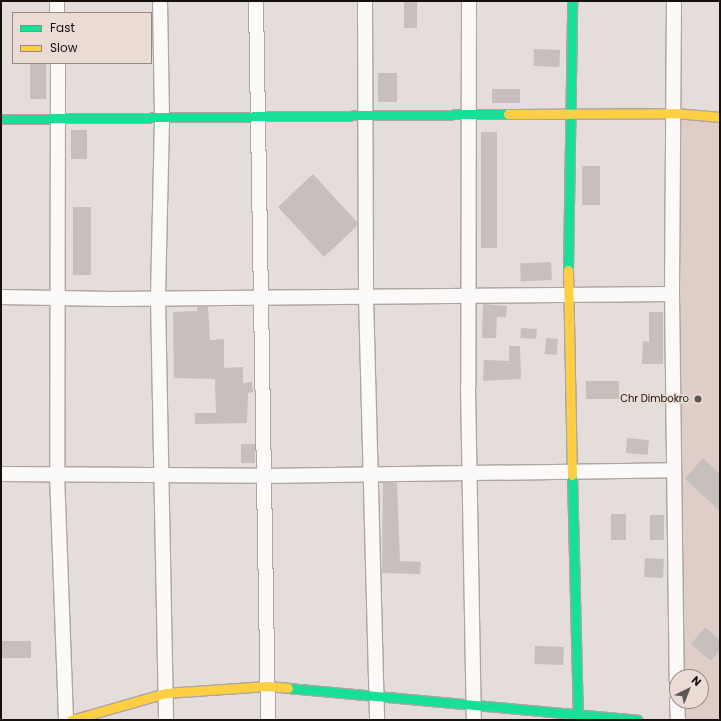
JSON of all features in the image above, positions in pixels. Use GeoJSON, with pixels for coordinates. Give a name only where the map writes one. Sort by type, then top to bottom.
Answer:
{"type":"FeatureCollection","features":[{"type":"Feature","properties":{"kind":"street"},"geometry":{"type":"LineString","coordinates":[[57,1],[57,12]]}},
{"type":"Feature","properties":{"kind":"street"},"geometry":{"type":"LineString","coordinates":[[160,1],[162,120],[158,299],[166,720]]}},
{"type":"Feature","properties":{"kind":"street"},"geometry":{"type":"LineString","coordinates":[[256,1],[263,298],[263,476],[268,720]]}},
{"type":"Feature","properties":{"kind":"street"},"geometry":{"type":"LineString","coordinates":[[365,1],[366,296],[370,473],[379,698],[377,720]]}},
{"type":"Feature","properties":{"kind":"street"},"geometry":{"type":"LineString","coordinates":[[469,1],[470,116],[468,293],[472,470],[474,713]]}},
{"type":"Feature","properties":{"kind":"street"},"geometry":{"type":"LineString","coordinates":[[572,1],[572,114],[568,294],[574,471],[578,718]]}},
{"type":"Feature","properties":{"kind":"street"},"geometry":{"type":"LineString","coordinates":[[674,1],[675,114],[672,294],[673,470],[677,669]]}},
{"type":"Feature","properties":{"kind":"street"},"geometry":{"type":"LineString","coordinates":[[58,64],[59,118],[56,474],[66,720]]}},
{"type":"Feature","properties":{"kind":"street"},"geometry":{"type":"LineString","coordinates":[[1,119],[59,118],[162,120],[572,114],[675,114],[720,117]]}},
{"type":"Feature","properties":{"kind":"street"},"geometry":{"type":"LineString","coordinates":[[1,297],[158,299],[468,293],[672,294]]}},
{"type":"Feature","properties":{"kind":"street"},"geometry":{"type":"LineString","coordinates":[[1,474],[162,474],[263,476],[472,470],[673,470]]}},
{"type":"Feature","properties":{"kind":"street"},"geometry":{"type":"LineString","coordinates":[[71,720],[166,693],[267,686],[379,698],[474,713],[638,720]]}},
{"type":"Feature","properties":{"kind":"street"},"geometry":{"type":"LineString","coordinates":[[677,709],[678,720]]}},
{"type":"Feature","properties":{"kind":"shaded area","name":"Chr Dimbokro"},"geometry":{"type":"Polygon","coordinates":[[[675,113],[720,122],[720,720],[678,720],[678,709],[709,709],[709,669],[678,669],[675,113]]]}},
{"type":"Feature","properties":{"kind":"building"},"geometry":{"type":"Polygon","coordinates":[[[404,1],[417,1],[417,28],[404,28],[404,1]]]}},
{"type":"Feature","properties":{"kind":"building"},"geometry":{"type":"Polygon","coordinates":[[[534,49],[560,50],[559,67],[533,66],[534,49]]]}},
{"type":"Feature","properties":{"kind":"building"},"geometry":{"type":"Polygon","coordinates":[[[30,64],[46,64],[46,99],[30,99],[30,64]]]}},
{"type":"Feature","properties":{"kind":"building"},"geometry":{"type":"Polygon","coordinates":[[[378,73],[397,73],[397,102],[378,102],[378,73]]]}},
{"type":"Feature","properties":{"kind":"building"},"geometry":{"type":"Polygon","coordinates":[[[492,89],[520,89],[520,103],[492,103],[492,89]]]}},
{"type":"Feature","properties":{"kind":"building"},"geometry":{"type":"Polygon","coordinates":[[[71,130],[87,130],[87,159],[71,159],[71,130]]]}},
{"type":"Feature","properties":{"kind":"building"},"geometry":{"type":"Polygon","coordinates":[[[481,132],[497,132],[497,248],[481,248],[481,132]]]}},
{"type":"Feature","properties":{"kind":"building"},"geometry":{"type":"Polygon","coordinates":[[[582,166],[600,166],[600,205],[582,205],[582,166]]]}},
{"type":"Feature","properties":{"kind":"building"},"geometry":{"type":"Polygon","coordinates":[[[313,174],[357,222],[357,226],[324,257],[278,207],[313,174]]]}},
{"type":"Feature","properties":{"kind":"building"},"geometry":{"type":"Polygon","coordinates":[[[73,207],[91,207],[91,275],[73,275],[73,207]]]}},
{"type":"Feature","properties":{"kind":"building"},"geometry":{"type":"Polygon","coordinates":[[[551,262],[552,280],[521,282],[520,264],[551,262]]]}},
{"type":"Feature","properties":{"kind":"building"},"geometry":{"type":"Polygon","coordinates":[[[483,304],[507,306],[506,317],[497,317],[496,338],[482,338],[483,304]]]}},
{"type":"Feature","properties":{"kind":"building"},"geometry":{"type":"Polygon","coordinates":[[[197,307],[208,307],[210,340],[224,339],[224,368],[243,367],[243,383],[252,382],[253,392],[248,393],[247,423],[195,424],[195,413],[216,413],[215,379],[174,378],[173,312],[197,311],[197,307]]]}},
{"type":"Feature","properties":{"kind":"building"},"geometry":{"type":"Polygon","coordinates":[[[649,312],[663,312],[663,364],[642,364],[643,341],[649,342],[649,312]]]}},
{"type":"Feature","properties":{"kind":"building"},"geometry":{"type":"Polygon","coordinates":[[[521,328],[537,329],[536,339],[520,338],[521,328]]]}},
{"type":"Feature","properties":{"kind":"building"},"geometry":{"type":"Polygon","coordinates":[[[546,338],[558,339],[557,355],[545,354],[546,338]]]}},
{"type":"Feature","properties":{"kind":"building"},"geometry":{"type":"Polygon","coordinates":[[[509,346],[520,346],[521,379],[483,381],[484,360],[509,361],[509,346]]]}},
{"type":"Feature","properties":{"kind":"building"},"geometry":{"type":"Polygon","coordinates":[[[586,381],[619,381],[619,399],[586,399],[586,381]]]}},
{"type":"Feature","properties":{"kind":"building"},"geometry":{"type":"Polygon","coordinates":[[[627,438],[649,440],[648,455],[626,453],[627,438]]]}},
{"type":"Feature","properties":{"kind":"building"},"geometry":{"type":"Polygon","coordinates":[[[241,444],[255,444],[255,463],[241,463],[241,444]]]}},
{"type":"Feature","properties":{"kind":"building"},"geometry":{"type":"Polygon","coordinates":[[[703,458],[720,474],[720,511],[685,479],[703,458]]]}},
{"type":"Feature","properties":{"kind":"building"},"geometry":{"type":"Polygon","coordinates":[[[383,483],[397,483],[400,561],[421,562],[420,574],[382,573],[383,483]]]}},
{"type":"Feature","properties":{"kind":"building"},"geometry":{"type":"Polygon","coordinates":[[[611,514],[626,514],[626,540],[611,540],[611,514]]]}},
{"type":"Feature","properties":{"kind":"building"},"geometry":{"type":"Polygon","coordinates":[[[650,515],[664,515],[664,540],[650,540],[650,515]]]}},
{"type":"Feature","properties":{"kind":"building"},"geometry":{"type":"Polygon","coordinates":[[[645,558],[664,559],[663,578],[644,577],[645,558]]]}},
{"type":"Feature","properties":{"kind":"building"},"geometry":{"type":"Polygon","coordinates":[[[705,627],[720,640],[720,650],[711,661],[691,644],[705,627]]]}},
{"type":"Feature","properties":{"kind":"building"},"geometry":{"type":"Polygon","coordinates":[[[1,641],[31,641],[31,658],[1,658],[1,641]]]}},
{"type":"Feature","properties":{"kind":"building"},"geometry":{"type":"Polygon","coordinates":[[[535,646],[564,647],[563,665],[534,664],[535,646]]]}},
{"type":"Feature","properties":{"kind":"traffic: fast"},"geometry":{"type":"LineString","coordinates":[[568,270],[572,1]]}},
{"type":"Feature","properties":{"kind":"traffic: fast"},"geometry":{"type":"LineString","coordinates":[[1,119],[508,114]]}},
{"type":"Feature","properties":{"kind":"traffic: fast"},"geometry":{"type":"LineString","coordinates":[[572,475],[578,720]]}},
{"type":"Feature","properties":{"kind":"traffic: fast"},"geometry":{"type":"LineString","coordinates":[[288,688],[638,720]]}},
{"type":"Feature","properties":{"kind":"traffic: slow"},"geometry":{"type":"LineString","coordinates":[[508,114],[675,113],[720,117]]}},
{"type":"Feature","properties":{"kind":"traffic: slow"},"geometry":{"type":"LineString","coordinates":[[568,270],[572,475]]}},
{"type":"Feature","properties":{"kind":"traffic: slow"},"geometry":{"type":"LineString","coordinates":[[71,720],[166,693],[267,686],[288,688]]}},
{"type":"Feature","properties":{"kind":"place","name":"Chr Dimbokro"},"geometry":{"type":"Point","coordinates":[698,399]}}]}
